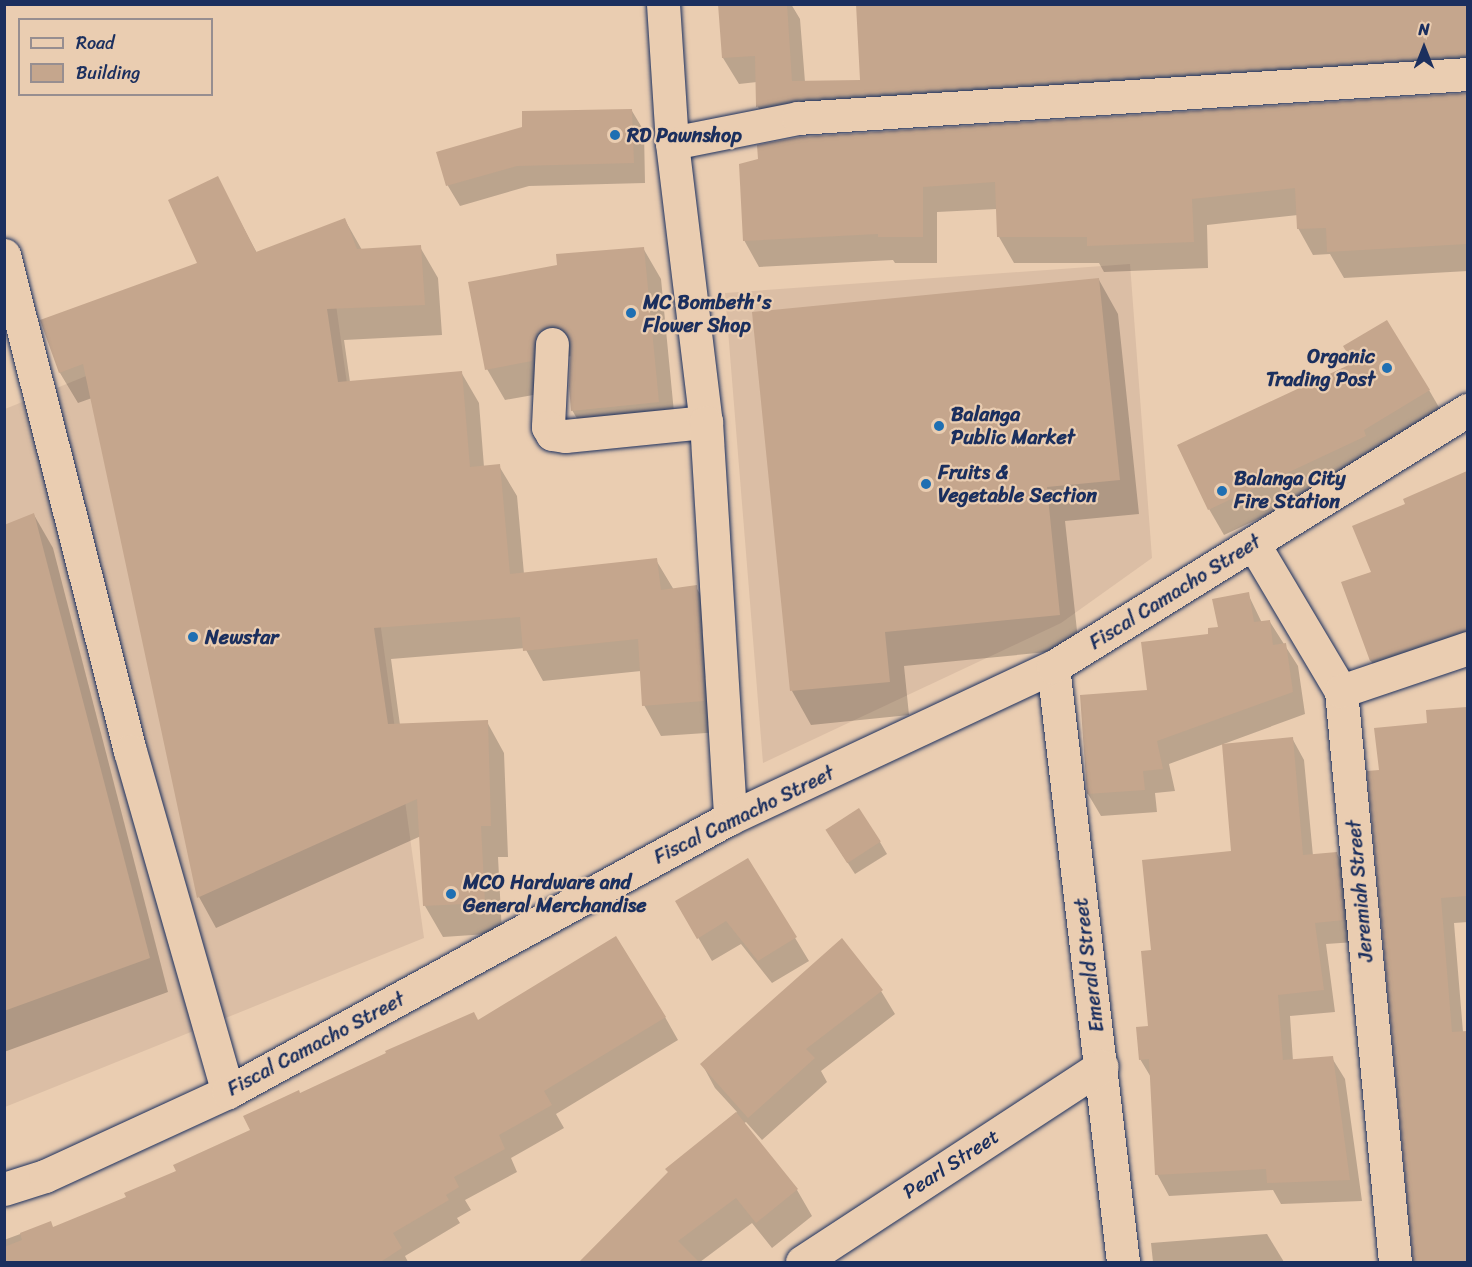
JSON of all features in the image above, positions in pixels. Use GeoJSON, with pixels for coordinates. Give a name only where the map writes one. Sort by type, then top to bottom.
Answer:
{"type":"FeatureCollection","features":[{"type":"Feature","properties":{"kind":"street"},"geometry":{"type":"LineString","coordinates":[[663,4],[672,143],[706,422],[730,818]]}},
{"type":"Feature","properties":{"kind":"street"},"geometry":{"type":"LineString","coordinates":[[672,143],[798,118],[1467,74]]}},
{"type":"Feature","properties":{"kind":"street"},"geometry":{"type":"LineString","coordinates":[[4,255],[130,751],[228,1092]]}},
{"type":"Feature","properties":{"kind":"street"},"geometry":{"type":"LineString","coordinates":[[552,344],[548,427],[552,434],[565,436],[706,422]]}},
{"type":"Feature","properties":{"kind":"street","name":"Fiscal Camacho Street"},"geometry":{"type":"LineString","coordinates":[[4,1190],[45,1176],[228,1092],[730,818],[1053,667],[1467,410]]}},
{"type":"Feature","properties":{"kind":"street","name":"Jeremiah Street"},"geometry":{"type":"LineString","coordinates":[[1253,543],[1341,691],[1395,1263]]}},
{"type":"Feature","properties":{"kind":"street"},"geometry":{"type":"LineString","coordinates":[[1341,691],[1467,648]]}},
{"type":"Feature","properties":{"kind":"street","name":"Emerald Street"},"geometry":{"type":"LineString","coordinates":[[1053,667],[1123,1263]]}},
{"type":"Feature","properties":{"kind":"street","name":"Pearl Street"},"geometry":{"type":"LineString","coordinates":[[802,1263],[1101,1066]]}},
{"type":"Feature","properties":{"kind":"shaded area","name":"Balanga Public Market"},"geometry":{"type":"Polygon","coordinates":[[[1130,264],[1152,558],[1061,623],[763,763],[725,293],[1130,264]]]}},
{"type":"Feature","properties":{"kind":"shaded area","name":"Newstar"},"geometry":{"type":"Polygon","coordinates":[[[332,276],[424,938],[5,1107],[5,409],[332,276]]]}},
{"type":"Feature","properties":{"kind":"building"},"geometry":{"type":"Polygon","coordinates":[[[718,4],[787,4],[792,81],[860,80],[856,4],[1467,4],[1467,55],[797,99],[756,107],[755,56],[722,58],[718,4]]]}},
{"type":"Feature","properties":{"kind":"building"},"geometry":{"type":"Polygon","coordinates":[[[1467,93],[1467,244],[1327,252],[1326,228],[1297,229],[1295,188],[1192,199],[1194,242],[1087,246],[1087,237],[997,237],[995,182],[923,187],[923,237],[878,237],[878,234],[743,241],[739,164],[758,159],[757,145],[800,137],[1467,93]]]}},
{"type":"Feature","properties":{"kind":"building"},"geometry":{"type":"Polygon","coordinates":[[[632,109],[634,163],[517,166],[446,186],[436,152],[522,127],[522,111],[632,109]]]}},
{"type":"Feature","properties":{"kind":"building"},"geometry":{"type":"Polygon","coordinates":[[[218,176],[256,252],[345,218],[357,249],[421,245],[425,305],[327,309],[338,382],[462,371],[470,467],[500,464],[510,574],[657,558],[661,590],[697,585],[704,701],[642,706],[638,639],[523,651],[520,617],[374,628],[388,724],[488,720],[491,826],[481,826],[485,903],[423,906],[417,799],[197,898],[83,364],[59,373],[40,320],[197,263],[168,200],[218,176]]]}},
{"type":"Feature","properties":{"kind":"building"},"geometry":{"type":"Polygon","coordinates":[[[644,247],[659,402],[571,411],[569,386],[571,344],[569,336],[563,329],[553,325],[543,328],[536,334],[532,361],[485,370],[468,282],[557,265],[556,254],[644,247]]]}},
{"type":"Feature","properties":{"kind":"building","name":"Balanga Public Market"},"geometry":{"type":"Polygon","coordinates":[[[1099,278],[1120,480],[1047,487],[1060,615],[885,632],[890,682],[790,691],[752,312],[1099,278]]]}},
{"type":"Feature","properties":{"kind":"building"},"geometry":{"type":"Polygon","coordinates":[[[1387,320],[1430,390],[1364,430],[1366,436],[1208,510],[1177,445],[1353,363],[1343,346],[1387,320]]]}},
{"type":"Feature","properties":{"kind":"building"},"geometry":{"type":"Polygon","coordinates":[[[1467,471],[1467,629],[1370,661],[1341,582],[1371,572],[1352,526],[1405,504],[1403,499],[1467,471]]]}},
{"type":"Feature","properties":{"kind":"building"},"geometry":{"type":"Polygon","coordinates":[[[34,513],[150,958],[4,1011],[4,525],[34,513]]]}},
{"type":"Feature","properties":{"kind":"building"},"geometry":{"type":"Polygon","coordinates":[[[1249,592],[1254,622],[1270,620],[1273,645],[1286,643],[1293,692],[1157,741],[1163,769],[1143,771],[1145,790],[1087,794],[1080,695],[1147,690],[1141,642],[1208,634],[1208,628],[1218,627],[1212,599],[1249,592]]]}},
{"type":"Feature","properties":{"kind":"building"},"geometry":{"type":"Polygon","coordinates":[[[1467,707],[1467,896],[1441,898],[1452,1032],[1467,1031],[1467,1263],[1413,1263],[1367,771],[1379,770],[1374,728],[1427,723],[1426,710],[1467,707]]]}},
{"type":"Feature","properties":{"kind":"building"},"geometry":{"type":"Polygon","coordinates":[[[1293,737],[1303,855],[1337,852],[1344,920],[1315,923],[1324,990],[1278,995],[1283,1060],[1333,1056],[1350,1180],[1267,1183],[1266,1169],[1155,1175],[1149,1059],[1139,1060],[1136,1027],[1148,1026],[1141,951],[1151,950],[1142,860],[1231,851],[1222,744],[1293,737]]]}},
{"type":"Feature","properties":{"kind":"building"},"geometry":{"type":"Polygon","coordinates":[[[859,808],[881,842],[847,863],[825,830],[859,808]]]}},
{"type":"Feature","properties":{"kind":"building"},"geometry":{"type":"Polygon","coordinates":[[[748,858],[797,937],[758,961],[726,921],[697,939],[675,901],[748,858]]]}},
{"type":"Feature","properties":{"kind":"building"},"geometry":{"type":"Polygon","coordinates":[[[616,936],[666,1017],[544,1091],[552,1105],[499,1135],[505,1149],[454,1177],[459,1187],[446,1195],[449,1200],[393,1233],[402,1248],[379,1263],[4,1263],[4,1247],[22,1240],[20,1233],[51,1221],[53,1227],[126,1197],[124,1193],[176,1171],[173,1165],[250,1130],[243,1116],[299,1090],[300,1093],[386,1053],[385,1051],[474,1012],[478,1020],[616,936]]]}},
{"type":"Feature","properties":{"kind":"building"},"geometry":{"type":"Polygon","coordinates":[[[842,938],[883,990],[806,1049],[815,1058],[748,1118],[700,1064],[842,938]]]}},
{"type":"Feature","properties":{"kind":"building"},"geometry":{"type":"Polygon","coordinates":[[[736,1112],[798,1189],[756,1223],[736,1198],[678,1241],[700,1263],[578,1263],[668,1172],[665,1169],[736,1112]]]}},
{"type":"Feature","properties":{"kind":"place","name":"RD Pawnshop"},"geometry":{"type":"Point","coordinates":[615,135]}},
{"type":"Feature","properties":{"kind":"place","name":"MC Bombeth's Flower Shop"},"geometry":{"type":"Point","coordinates":[631,313]}},
{"type":"Feature","properties":{"kind":"place","name":"Organic Trading Post"},"geometry":{"type":"Point","coordinates":[1387,368]}},
{"type":"Feature","properties":{"kind":"place","name":"Balanga Public Market"},"geometry":{"type":"Point","coordinates":[939,426]}},
{"type":"Feature","properties":{"kind":"place","name":"Fruits & Vegetable Section"},"geometry":{"type":"Point","coordinates":[926,484]}},
{"type":"Feature","properties":{"kind":"place","name":"Balanga City Fire Station"},"geometry":{"type":"Point","coordinates":[1222,491]}},
{"type":"Feature","properties":{"kind":"place","name":"Newstar"},"geometry":{"type":"Point","coordinates":[193,637]}},
{"type":"Feature","properties":{"kind":"place","name":"MCO Hardware and General Merchandise"},"geometry":{"type":"Point","coordinates":[451,894]}}]}
